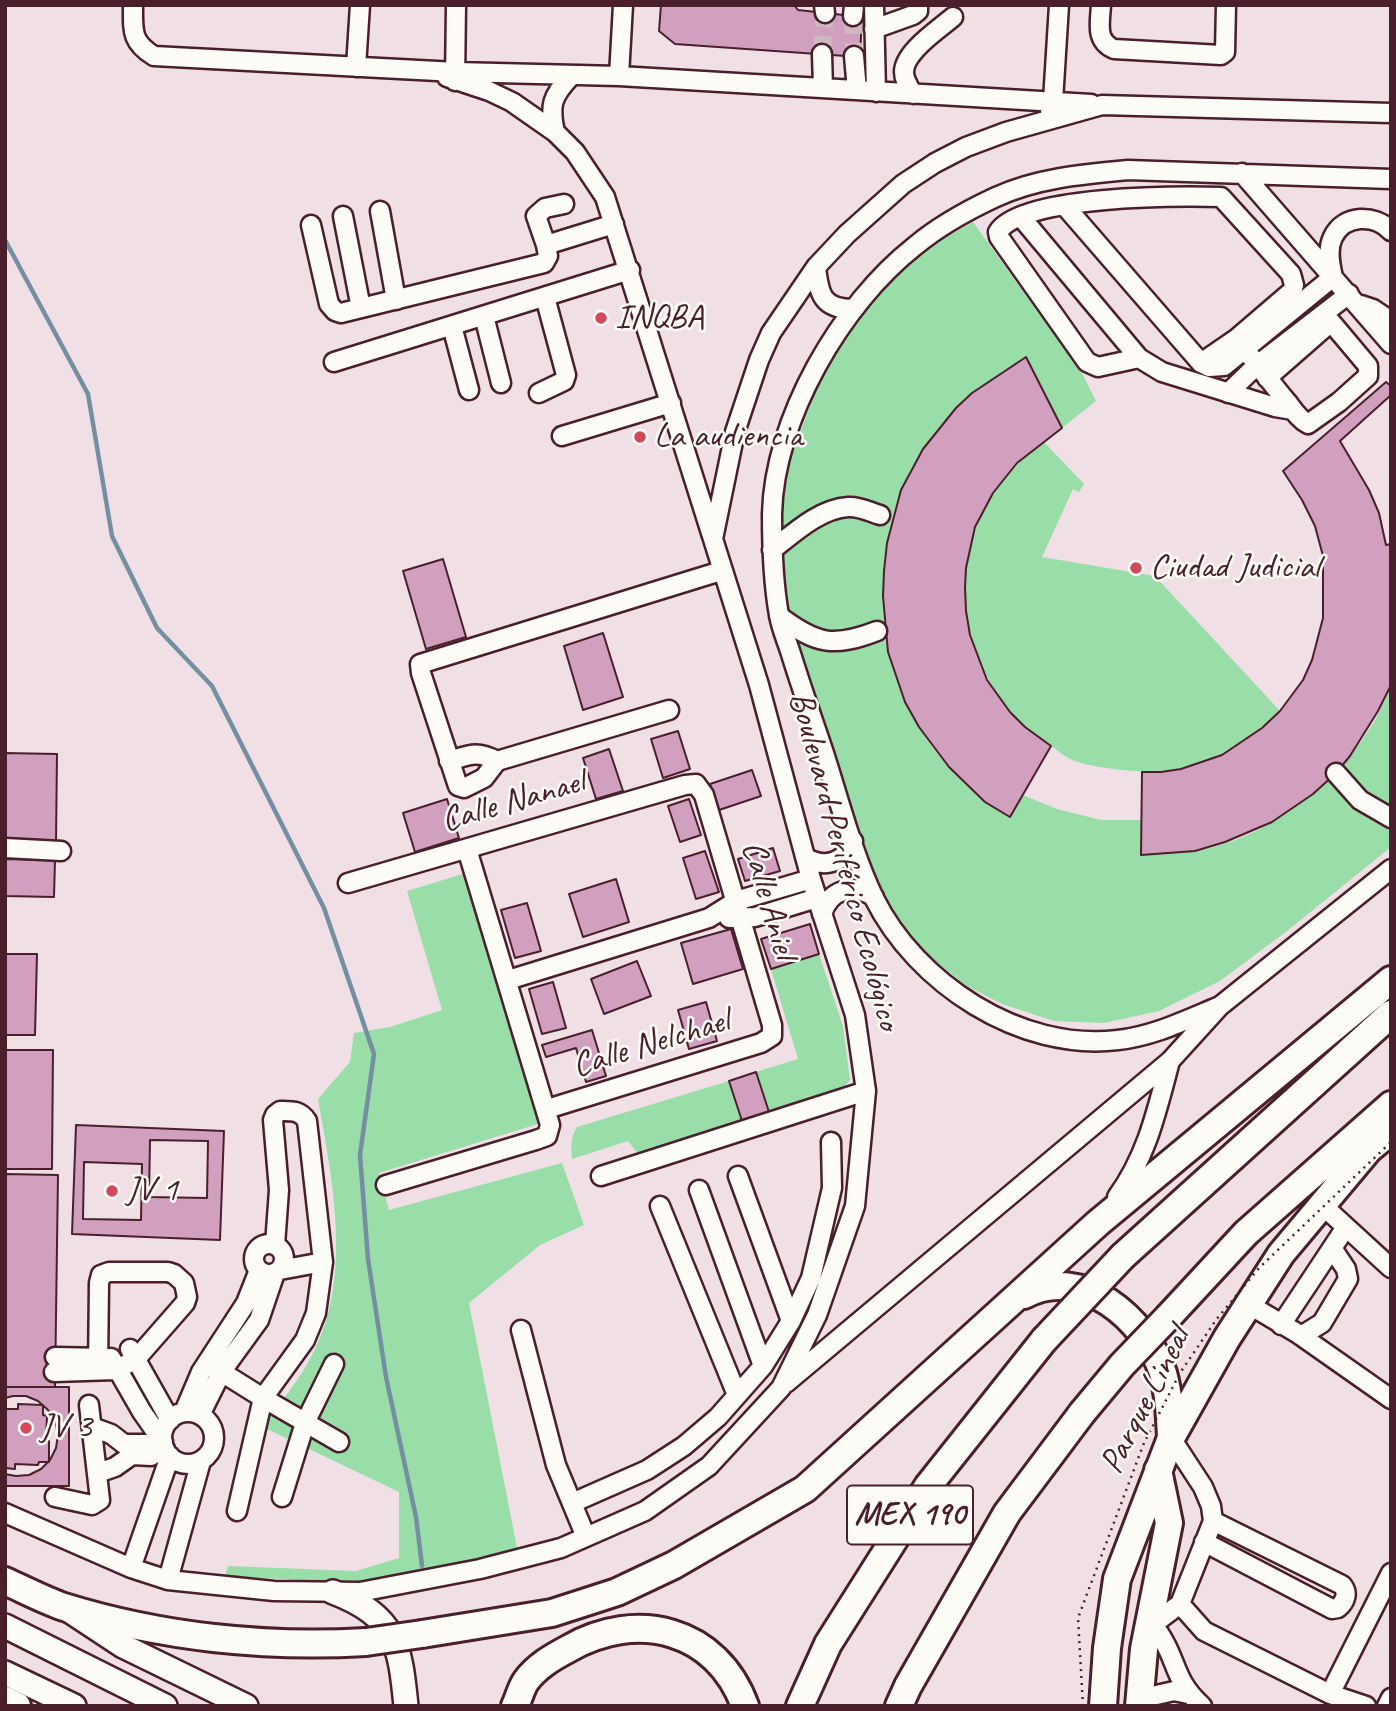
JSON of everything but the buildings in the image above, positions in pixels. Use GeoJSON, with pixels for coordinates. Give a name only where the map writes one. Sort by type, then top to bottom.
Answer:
{"type":"FeatureCollection","features":[{"type":"Feature","properties":{"kind":"highway"},"geometry":{"type":"LineString","coordinates":[[5,1581],[63,1606],[160,1629],[240,1640],[301,1644],[366,1642],[518,1620],[563,1610],[617,1592],[674,1565],[805,1489],[1098,1223],[1391,980]]}},
{"type":"Feature","properties":{"kind":"highway","name":"MEX 190"},"geometry":{"type":"LineString","coordinates":[[800,1706],[828,1644],[928,1486],[1044,1340],[1122,1256],[1391,1014]]}},
{"type":"Feature","properties":{"kind":"highway","name":"MEX 190"},"geometry":{"type":"LineString","coordinates":[[899,1706],[1007,1513],[1082,1413],[1246,1233],[1391,1105]]}},
{"type":"Feature","properties":{"kind":"highway"},"geometry":{"type":"LineString","coordinates":[[1103,1706],[1107,1648],[1118,1579],[1171,1438],[1248,1304],[1282,1254],[1369,1149],[1391,1131]]}},
{"type":"Feature","properties":{"kind":"highway"},"geometry":{"type":"LineString","coordinates":[[1014,1301],[1043,1287],[1072,1286],[1097,1295],[1125,1315],[1149,1344],[1162,1371],[1168,1397],[1171,1438]]}},
{"type":"Feature","properties":{"kind":"highway"},"geometry":{"type":"LineString","coordinates":[[1139,1702],[1148,1628],[1169,1522],[1158,1470]]}},
{"type":"Feature","properties":{"kind":"highway"},"geometry":{"type":"LineString","coordinates":[[515,1706],[526,1682],[546,1662],[578,1644],[612,1631],[643,1628],[673,1634],[700,1646],[737,1683],[745,1706]]}},
{"type":"Feature","properties":{"kind":"highway"},"geometry":{"type":"LineString","coordinates":[[5,1700],[17,1706]]}},
{"type":"Feature","properties":{"kind":"main road"},"geometry":{"type":"LineString","coordinates":[[333,1592],[367,1609],[392,1635],[402,1661],[406,1706]]}},
{"type":"Feature","properties":{"kind":"main road"},"geometry":{"type":"LineString","coordinates":[[63,1606],[107,1637],[246,1706]]}},
{"type":"Feature","properties":{"kind":"main road"},"geometry":{"type":"LineString","coordinates":[[5,1626],[165,1706]]}},
{"type":"Feature","properties":{"kind":"main road"},"geometry":{"type":"LineString","coordinates":[[5,1673],[74,1706]]}},
{"type":"Feature","properties":{"kind":"street"},"geometry":{"type":"LineString","coordinates":[[134,5],[133,33],[141,48],[155,56],[434,71],[456,76],[512,102],[555,132],[575,152],[605,197],[713,539]]}},
{"type":"Feature","properties":{"kind":"street"},"geometry":{"type":"LineString","coordinates":[[356,67],[360,5]]}},
{"type":"Feature","properties":{"kind":"street"},"geometry":{"type":"LineString","coordinates":[[456,5],[456,76]]}},
{"type":"Feature","properties":{"kind":"street"},"geometry":{"type":"LineString","coordinates":[[619,76],[623,5]]}},
{"type":"Feature","properties":{"kind":"street"},"geometry":{"type":"LineString","coordinates":[[874,5],[876,92]]}},
{"type":"Feature","properties":{"kind":"street"},"geometry":{"type":"LineString","coordinates":[[874,29],[913,15],[918,11],[918,5]]}},
{"type":"Feature","properties":{"kind":"street"},"geometry":{"type":"LineString","coordinates":[[1039,123],[1048,114],[1054,101],[1059,5]]}},
{"type":"Feature","properties":{"kind":"street"},"geometry":{"type":"LineString","coordinates":[[1101,5],[1100,38],[1105,46],[1114,49],[1221,55],[1225,52],[1226,5]]}},
{"type":"Feature","properties":{"kind":"street"},"geometry":{"type":"LineString","coordinates":[[913,94],[905,78],[906,62],[911,54],[953,17]]}},
{"type":"Feature","properties":{"kind":"street"},"geometry":{"type":"LineString","coordinates":[[822,54],[823,88]]}},
{"type":"Feature","properties":{"kind":"street"},"geometry":{"type":"LineString","coordinates":[[854,56],[857,90]]}},
{"type":"Feature","properties":{"kind":"street"},"geometry":{"type":"LineString","coordinates":[[456,76],[619,76],[1102,105]]}},
{"type":"Feature","properties":{"kind":"street"},"geometry":{"type":"LineString","coordinates":[[555,132],[551,113],[553,100],[559,88],[571,76]]}},
{"type":"Feature","properties":{"kind":"street","name":"Boulevard Periférico Ecológico"},"geometry":{"type":"LineString","coordinates":[[5,1513],[131,1568],[167,1580],[274,1591],[360,1592],[480,1569],[561,1548],[645,1511],[709,1466],[781,1388],[817,1315],[855,1206],[866,1091],[855,1014],[811,879],[759,685],[713,539],[735,432],[759,360],[783,313],[816,267],[847,234],[903,184],[966,147],[1006,132],[1102,105],[1391,113]]}},
{"type":"Feature","properties":{"kind":"street","name":"Boulevard Periférico Ecológico"},"geometry":{"type":"LineString","coordinates":[[1220,1006],[1153,1034],[1115,1041],[1074,1040],[1033,1031],[963,998],[932,973],[898,937],[874,897],[853,841],[779,616],[772,550],[772,509],[778,471],[788,430],[806,384],[853,309],[914,246],[940,228],[998,196],[1040,182],[1128,170],[1391,179]]}},
{"type":"Feature","properties":{"kind":"street"},"geometry":{"type":"LineString","coordinates":[[1242,173],[1391,344]]}},
{"type":"Feature","properties":{"kind":"street"},"geometry":{"type":"LineString","coordinates":[[1139,358],[1098,367],[1087,362],[999,237],[1001,227],[1021,217],[1064,205],[1108,199],[1221,197],[1291,274],[1294,285],[1292,291],[1271,319]]}},
{"type":"Feature","properties":{"kind":"street"},"geometry":{"type":"LineString","coordinates":[[311,225],[329,303],[335,311],[341,313],[544,263],[548,256],[536,216],[545,208],[564,204]]}},
{"type":"Feature","properties":{"kind":"street"},"geometry":{"type":"LineString","coordinates":[[1064,205],[1201,363],[1209,368],[1224,366],[1241,345],[1271,319],[1333,276]]}},
{"type":"Feature","properties":{"kind":"street"},"geometry":{"type":"LineString","coordinates":[[380,211],[396,300]]}},
{"type":"Feature","properties":{"kind":"street"},"geometry":{"type":"LineString","coordinates":[[343,216],[361,308]]}},
{"type":"Feature","properties":{"kind":"street"},"geometry":{"type":"LineString","coordinates":[[1021,217],[1139,358],[1162,372],[1275,408],[1293,410]]}},
{"type":"Feature","properties":{"kind":"street"},"geometry":{"type":"LineString","coordinates":[[1333,276],[1330,249],[1333,237],[1343,225],[1361,218],[1373,219],[1391,231]]}},
{"type":"Feature","properties":{"kind":"street"},"geometry":{"type":"LineString","coordinates":[[546,246],[614,225]]}},
{"type":"Feature","properties":{"kind":"street"},"geometry":{"type":"LineString","coordinates":[[816,267],[818,285],[828,304],[836,309],[853,309]]}},
{"type":"Feature","properties":{"kind":"street"},"geometry":{"type":"LineString","coordinates":[[334,362],[630,270]]}},
{"type":"Feature","properties":{"kind":"street"},"geometry":{"type":"LineString","coordinates":[[539,393],[564,382],[566,375],[545,297]]}},
{"type":"Feature","properties":{"kind":"street"},"geometry":{"type":"LineString","coordinates":[[1353,299],[1391,321]]}},
{"type":"Feature","properties":{"kind":"street"},"geometry":{"type":"LineString","coordinates":[[1228,393],[1262,372],[1353,299]]}},
{"type":"Feature","properties":{"kind":"street"},"geometry":{"type":"LineString","coordinates":[[484,316],[501,383]]}},
{"type":"Feature","properties":{"kind":"street"},"geometry":{"type":"LineString","coordinates":[[1271,319],[1293,346]]}},
{"type":"Feature","properties":{"kind":"street"},"geometry":{"type":"LineString","coordinates":[[1241,345],[1303,422],[1312,423],[1339,402],[1368,376],[1370,371],[1331,322],[1293,346]]}},
{"type":"Feature","properties":{"kind":"street"},"geometry":{"type":"LineString","coordinates":[[452,327],[469,390]]}},
{"type":"Feature","properties":{"kind":"street"},"geometry":{"type":"LineString","coordinates":[[562,436],[671,403]]}},
{"type":"Feature","properties":{"kind":"street"},"geometry":{"type":"LineString","coordinates":[[772,550],[795,532],[834,510],[850,507],[880,515]]}},
{"type":"Feature","properties":{"kind":"street"},"geometry":{"type":"LineString","coordinates":[[669,710],[496,761],[484,778],[464,788],[458,786],[449,761],[420,664],[721,571]]}},
{"type":"Feature","properties":{"kind":"street"},"geometry":{"type":"LineString","coordinates":[[779,616],[802,633],[822,640],[847,641],[877,631]]}},
{"type":"Feature","properties":{"kind":"street"},"geometry":{"type":"LineString","coordinates":[[449,761],[474,754],[484,754],[496,761]]}},
{"type":"Feature","properties":{"kind":"street"},"geometry":{"type":"LineString","coordinates":[[1336,773],[1360,800],[1391,818]]}},
{"type":"Feature","properties":{"kind":"street","name":"Calle Nanael"},"geometry":{"type":"LineString","coordinates":[[348,883],[696,784]]}},
{"type":"Feature","properties":{"kind":"street","name":"Calle Aniel"},"geometry":{"type":"LineString","coordinates":[[696,784],[704,795],[772,1025],[772,1036]]}},
{"type":"Feature","properties":{"kind":"street"},"geometry":{"type":"LineString","coordinates":[[805,857],[818,864],[833,863],[846,854],[853,841]]}},
{"type":"Feature","properties":{"kind":"street"},"geometry":{"type":"LineString","coordinates":[[5,848],[61,851]]}},
{"type":"Feature","properties":{"kind":"street"},"geometry":{"type":"LineString","coordinates":[[386,1185],[547,1136],[550,1125],[467,849]]}},
{"type":"Feature","properties":{"kind":"street"},"geometry":{"type":"LineString","coordinates":[[781,1388],[1170,1061],[1220,1006],[1391,869]]}},
{"type":"Feature","properties":{"kind":"street"},"geometry":{"type":"LineString","coordinates":[[508,980],[738,910],[811,879]]}},
{"type":"Feature","properties":{"kind":"street"},"geometry":{"type":"LineString","coordinates":[[738,910],[755,917],[820,906],[842,891],[859,890],[874,897]]}},
{"type":"Feature","properties":{"kind":"street","name":"Calle Nelchael"},"geometry":{"type":"LineString","coordinates":[[547,1109],[761,1043],[772,1036]]}},
{"type":"Feature","properties":{"kind":"street"},"geometry":{"type":"LineString","coordinates":[[1098,1223],[1138,1165],[1149,1142],[1170,1061]]}},
{"type":"Feature","properties":{"kind":"street"},"geometry":{"type":"LineString","coordinates":[[601,1176],[866,1091]]}},
{"type":"Feature","properties":{"kind":"street"},"geometry":{"type":"LineString","coordinates":[[237,1511],[263,1398],[305,1340],[316,1314],[323,1262],[307,1121],[297,1111],[280,1111],[273,1120],[279,1190],[275,1245]]}},
{"type":"Feature","properties":{"kind":"street"},"geometry":{"type":"LineString","coordinates":[[572,1503],[647,1470],[684,1446],[718,1417],[763,1366],[791,1321],[811,1278],[832,1188],[831,1142]]}},
{"type":"Feature","properties":{"kind":"street"},"geometry":{"type":"LineString","coordinates":[[738,1176],[791,1321]]}},
{"type":"Feature","properties":{"kind":"street"},"geometry":{"type":"LineString","coordinates":[[699,1190],[763,1366]]}},
{"type":"Feature","properties":{"kind":"street"},"geometry":{"type":"LineString","coordinates":[[1321,1204],[1391,1268]]}},
{"type":"Feature","properties":{"kind":"street"},"geometry":{"type":"LineString","coordinates":[[660,1206],[737,1395]]}},
{"type":"Feature","properties":{"kind":"street"},"geometry":{"type":"LineString","coordinates":[[1280,1325],[1346,1227]]}},
{"type":"Feature","properties":{"kind":"street"},"geometry":{"type":"LineString","coordinates":[[131,1568],[164,1449],[163,1434],[185,1416],[215,1367],[246,1303],[271,1271],[284,1265],[283,1253],[275,1245],[263,1245],[258,1249],[254,1260],[271,1271],[323,1262]]}},
{"type":"Feature","properties":{"kind":"street"},"geometry":{"type":"LineString","coordinates":[[1301,1336],[1322,1323],[1348,1279],[1346,1269],[1332,1248]]}},
{"type":"Feature","properties":{"kind":"street"},"geometry":{"type":"LineString","coordinates":[[55,1364],[106,1364],[133,1354],[150,1343],[185,1303],[187,1297],[184,1283],[174,1273],[109,1272],[101,1275],[99,1283],[106,1364],[164,1449],[185,1463],[201,1461],[207,1456],[214,1442],[211,1426],[185,1416],[133,1354]]}},
{"type":"Feature","properties":{"kind":"street"},"geometry":{"type":"LineString","coordinates":[[1248,1304],[1301,1336],[1391,1399]]}},
{"type":"Feature","properties":{"kind":"street"},"geometry":{"type":"LineString","coordinates":[[521,1330],[556,1465],[586,1537]]}},
{"type":"Feature","properties":{"kind":"street"},"geometry":{"type":"LineString","coordinates":[[282,1497],[305,1423],[334,1364]]}},
{"type":"Feature","properties":{"kind":"street"},"geometry":{"type":"LineString","coordinates":[[215,1367],[339,1442]]}},
{"type":"Feature","properties":{"kind":"street"},"geometry":{"type":"LineString","coordinates":[[55,1497],[96,1504],[100,1500],[89,1405]]}},
{"type":"Feature","properties":{"kind":"street"},"geometry":{"type":"LineString","coordinates":[[92,1427],[111,1434],[124,1452],[132,1455],[151,1456],[164,1449]]}},
{"type":"Feature","properties":{"kind":"street"},"geometry":{"type":"LineString","coordinates":[[1148,1628],[1180,1604],[1213,1521],[1203,1488],[1171,1438]]}},
{"type":"Feature","properties":{"kind":"street"},"geometry":{"type":"LineString","coordinates":[[98,1473],[115,1466],[124,1452]]}},
{"type":"Feature","properties":{"kind":"street"},"geometry":{"type":"LineString","coordinates":[[167,1580],[201,1461]]}},
{"type":"Feature","properties":{"kind":"street"},"geometry":{"type":"LineString","coordinates":[[1204,1542],[1332,1609],[1342,1605],[1346,1590],[1342,1585],[1213,1521]]}},
{"type":"Feature","properties":{"kind":"street"},"geometry":{"type":"LineString","coordinates":[[1330,1694],[1391,1573]]}},
{"type":"Feature","properties":{"kind":"street"},"geometry":{"type":"LineString","coordinates":[[1180,1604],[1204,1631],[1330,1694],[1366,1706]]}},
{"type":"Feature","properties":{"kind":"street"},"geometry":{"type":"LineString","coordinates":[[1148,1628],[1158,1631],[1179,1679],[1195,1700]]}},
{"type":"Feature","properties":{"kind":"street"},"geometry":{"type":"LineString","coordinates":[[1139,1702],[1174,1691],[1195,1700]]}},
{"type":"Feature","properties":{"kind":"street"},"geometry":{"type":"LineString","coordinates":[[1387,1706],[1391,1698]]}},
{"type":"Feature","properties":{"kind":"path","name":"Parque Lineal"},"geometry":{"type":"LineString","coordinates":[[1083,1706],[1078,1618],[1144,1443],[1180,1373],[1216,1320],[1259,1268],[1391,1142]]}},
{"type":"Feature","properties":{"kind":"green space"},"geometry":{"type":"Polygon","coordinates":[[[973,222],[1082,373],[1096,401],[1062,428],[1025,357],[982,387],[946,420],[923,449],[899,495],[887,545],[884,580],[890,652],[900,685],[914,716],[932,746],[954,772],[980,796],[1010,817],[1023,795],[1057,809],[1101,820],[1142,820],[1141,854],[1195,851],[1226,843],[1257,830],[1314,793],[1339,769],[1360,743],[1378,715],[1391,685],[1391,847],[1220,981],[1159,1011],[1104,1023],[1054,1021],[1002,1004],[967,986],[921,950],[881,896],[833,768],[792,638],[779,571],[780,519],[791,457],[820,379],[862,308],[910,263],[973,222]]]}},
{"type":"Feature","properties":{"kind":"green space"},"geometry":{"type":"Polygon","coordinates":[[[1044,442],[1084,484],[1079,492],[1073,489],[1042,557],[1155,576],[1280,711],[1245,741],[1227,752],[1189,767],[1146,771],[1092,766],[1071,760],[1048,744],[1020,721],[998,694],[981,664],[970,631],[966,596],[967,561],[976,527],[997,487],[1022,460],[1044,442]]]}},
{"type":"Feature","properties":{"kind":"green space"},"geometry":{"type":"Polygon","coordinates":[[[466,873],[541,1123],[379,1173],[389,1210],[562,1163],[584,1225],[540,1245],[469,1303],[518,1553],[363,1583],[225,1576],[228,1566],[356,1571],[399,1558],[399,1492],[263,1427],[309,1361],[323,1331],[332,1299],[336,1266],[334,1198],[318,1099],[350,1062],[354,1033],[390,1027],[442,1010],[407,891],[466,873]]]}},
{"type":"Feature","properties":{"kind":"green space"},"geometry":{"type":"Polygon","coordinates":[[[819,954],[843,1026],[850,1080],[843,1089],[769,1112],[756,1072],[798,1059],[771,969],[819,954]]]}},
{"type":"Feature","properties":{"kind":"green space"},"geometry":{"type":"Polygon","coordinates":[[[729,1081],[742,1121],[639,1155],[628,1141],[572,1159],[572,1139],[577,1127],[729,1081]]]}},
{"type":"Feature","properties":{"kind":"waterway"},"geometry":{"type":"LineString","coordinates":[[5,240],[88,394],[112,536],[157,628],[212,686],[324,908],[374,1054],[360,1155],[368,1259],[386,1377],[416,1517],[422,1566]]}},
{"type":"Feature","properties":{"kind":"tunnel"},"geometry":{"type":"LineString","coordinates":[[822,54],[825,13]]}},
{"type":"Feature","properties":{"kind":"tunnel"},"geometry":{"type":"LineString","coordinates":[[853,16],[854,56]]}},
{"type":"Feature","properties":{"kind":"place","name":"INQBA"},"geometry":{"type":"Point","coordinates":[601,318]}},
{"type":"Feature","properties":{"kind":"place","name":"La audiencia"},"geometry":{"type":"Point","coordinates":[640,437]}},
{"type":"Feature","properties":{"kind":"place","name":"Ciudad Judicial"},"geometry":{"type":"Point","coordinates":[1136,568]}},
{"type":"Feature","properties":{"kind":"place","name":"JV 1"},"geometry":{"type":"Point","coordinates":[112,1191]}},
{"type":"Feature","properties":{"kind":"place","name":"JV 3"},"geometry":{"type":"Point","coordinates":[26,1428]}}]}
